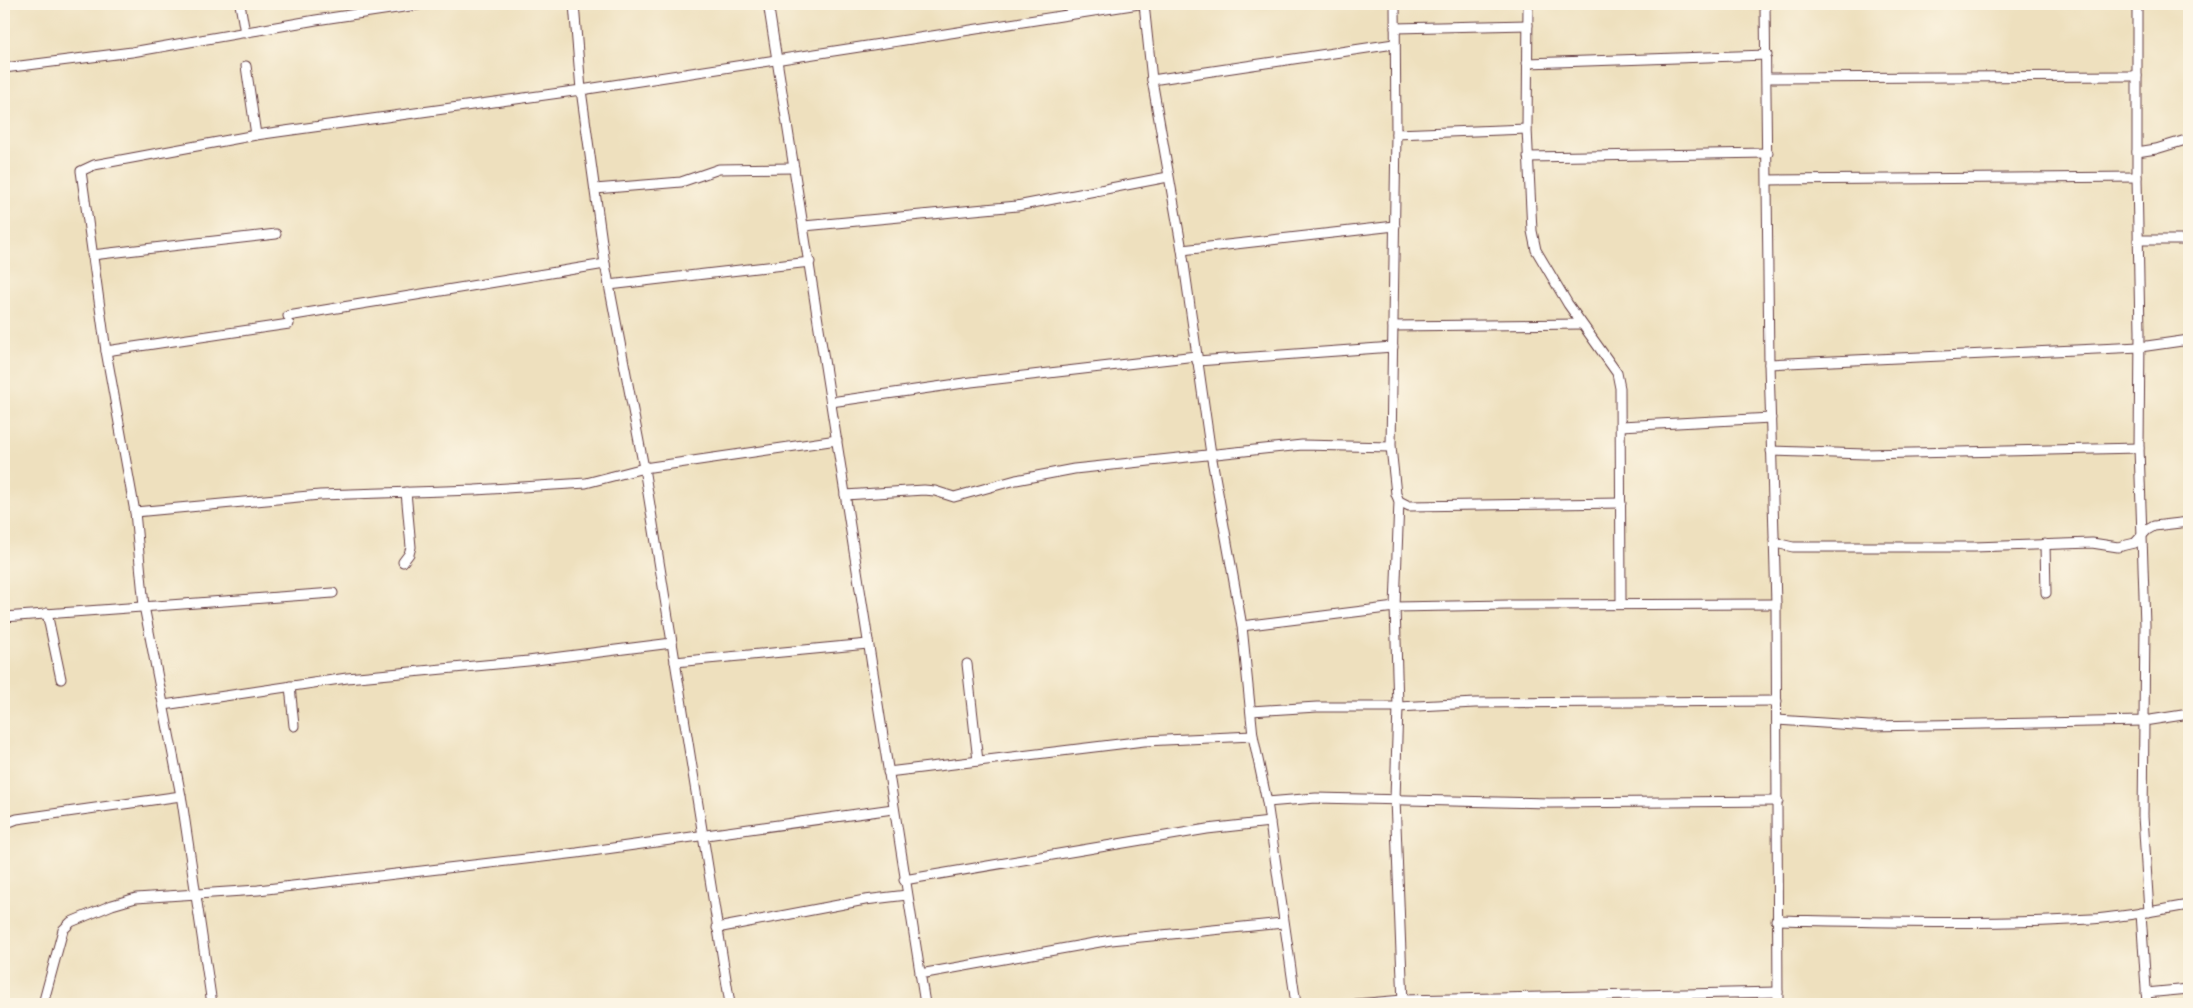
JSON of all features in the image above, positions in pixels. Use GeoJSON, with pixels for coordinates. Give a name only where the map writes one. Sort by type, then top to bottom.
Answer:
{"type":"FeatureCollection","features":[{"type":"Feature","properties":{"kind":"street"},"geometry":{"type":"LineString","coordinates":[[240,4],[245,33]]}},
{"type":"Feature","properties":{"kind":"street"},"geometry":{"type":"LineString","coordinates":[[4,68],[132,52],[316,20],[424,4]]}},
{"type":"Feature","properties":{"kind":"street"},"geometry":{"type":"LineString","coordinates":[[574,4],[580,90],[605,264],[644,468],[701,836],[730,1004]]}},
{"type":"Feature","properties":{"kind":"street"},"geometry":{"type":"LineString","coordinates":[[212,1004],[181,796],[144,606],[134,512],[106,352],[81,171],[94,165],[256,135],[580,90],[1139,4]]}},
{"type":"Feature","properties":{"kind":"street"},"geometry":{"type":"LineString","coordinates":[[1144,4],[1152,80],[1182,250],[1211,454],[1242,626],[1253,736],[1267,802],[1296,1004]]}},
{"type":"Feature","properties":{"kind":"street"},"geometry":{"type":"LineString","coordinates":[[1395,4],[1396,134],[1391,447],[1396,494],[1399,501],[1395,607],[1398,707],[1395,799],[1402,1002]]}},
{"type":"Feature","properties":{"kind":"street"},"geometry":{"type":"LineString","coordinates":[[1528,4],[1527,129],[1532,231],[1536,250],[1581,324],[1616,373],[1620,388],[1621,604]]}},
{"type":"Feature","properties":{"kind":"street"},"geometry":{"type":"LineString","coordinates":[[1765,4],[1770,364],[1776,604],[1778,801],[1776,920],[1778,1004]]}},
{"type":"Feature","properties":{"kind":"street"},"geometry":{"type":"LineString","coordinates":[[2137,4],[2139,448],[2145,625],[2143,816],[2147,1004]]}},
{"type":"Feature","properties":{"kind":"street"},"geometry":{"type":"LineString","coordinates":[[770,9],[776,60],[810,262],[893,810],[925,1004]]}},
{"type":"Feature","properties":{"kind":"street"},"geometry":{"type":"LineString","coordinates":[[1394,28],[1528,25]]}},
{"type":"Feature","properties":{"kind":"street"},"geometry":{"type":"LineString","coordinates":[[1152,80],[1394,44]]}},
{"type":"Feature","properties":{"kind":"street"},"geometry":{"type":"LineString","coordinates":[[1528,63],[1767,54]]}},
{"type":"Feature","properties":{"kind":"street"},"geometry":{"type":"LineString","coordinates":[[246,66],[256,135]]}},
{"type":"Feature","properties":{"kind":"street"},"geometry":{"type":"LineString","coordinates":[[1767,78],[2137,76]]}},
{"type":"Feature","properties":{"kind":"street"},"geometry":{"type":"LineString","coordinates":[[1396,134],[1527,129]]}},
{"type":"Feature","properties":{"kind":"street"},"geometry":{"type":"LineString","coordinates":[[2138,152],[2156,149],[2189,139]]}},
{"type":"Feature","properties":{"kind":"street"},"geometry":{"type":"LineString","coordinates":[[1528,157],[1768,153]]}},
{"type":"Feature","properties":{"kind":"street"},"geometry":{"type":"LineString","coordinates":[[595,189],[681,182],[719,169],[794,168]]}},
{"type":"Feature","properties":{"kind":"street"},"geometry":{"type":"LineString","coordinates":[[804,226],[1017,206],[1168,177]]}},
{"type":"Feature","properties":{"kind":"street"},"geometry":{"type":"LineString","coordinates":[[1768,180],[2138,177]]}},
{"type":"Feature","properties":{"kind":"street"},"geometry":{"type":"LineString","coordinates":[[1182,250],[1395,226]]}},
{"type":"Feature","properties":{"kind":"street"},"geometry":{"type":"LineString","coordinates":[[92,255],[276,234]]}},
{"type":"Feature","properties":{"kind":"street"},"geometry":{"type":"LineString","coordinates":[[2138,240],[2189,240]]}},
{"type":"Feature","properties":{"kind":"street"},"geometry":{"type":"LineString","coordinates":[[609,286],[810,262]]}},
{"type":"Feature","properties":{"kind":"street"},"geometry":{"type":"LineString","coordinates":[[106,352],[605,264]]}},
{"type":"Feature","properties":{"kind":"street"},"geometry":{"type":"LineString","coordinates":[[1393,326],[1581,324]]}},
{"type":"Feature","properties":{"kind":"street"},"geometry":{"type":"LineString","coordinates":[[1770,364],[2140,347],[2189,340]]}},
{"type":"Feature","properties":{"kind":"street"},"geometry":{"type":"LineString","coordinates":[[831,402],[972,382],[1197,358],[1393,347]]}},
{"type":"Feature","properties":{"kind":"street"},"geometry":{"type":"LineString","coordinates":[[1621,426],[1771,418]]}},
{"type":"Feature","properties":{"kind":"street"},"geometry":{"type":"LineString","coordinates":[[134,512],[320,495],[586,483],[644,468],[837,440]]}},
{"type":"Feature","properties":{"kind":"street"},"geometry":{"type":"LineString","coordinates":[[845,495],[924,490],[935,491],[954,497],[1016,480],[1074,469],[1302,445],[1391,447]]}},
{"type":"Feature","properties":{"kind":"street"},"geometry":{"type":"LineString","coordinates":[[1772,451],[1865,454],[2139,448]]}},
{"type":"Feature","properties":{"kind":"street"},"geometry":{"type":"LineString","coordinates":[[403,562],[411,548],[406,492]]}},
{"type":"Feature","properties":{"kind":"street"},"geometry":{"type":"LineString","coordinates":[[1399,501],[1408,506],[1621,503]]}},
{"type":"Feature","properties":{"kind":"street"},"geometry":{"type":"LineString","coordinates":[[1774,540],[1780,544],[1794,547],[1974,547],[2092,543],[2125,547],[2135,543],[2154,526],[2189,522]]}},
{"type":"Feature","properties":{"kind":"street"},"geometry":{"type":"LineString","coordinates":[[2046,544],[2046,593]]}},
{"type":"Feature","properties":{"kind":"street"},"geometry":{"type":"LineString","coordinates":[[4,617],[333,593]]}},
{"type":"Feature","properties":{"kind":"street"},"geometry":{"type":"LineString","coordinates":[[1242,626],[1395,607],[1776,604]]}},
{"type":"Feature","properties":{"kind":"street"},"geometry":{"type":"LineString","coordinates":[[47,613],[61,679]]}},
{"type":"Feature","properties":{"kind":"street"},"geometry":{"type":"LineString","coordinates":[[164,705],[347,678],[528,661],[672,644]]}},
{"type":"Feature","properties":{"kind":"street"},"geometry":{"type":"LineString","coordinates":[[675,662],[868,644]]}},
{"type":"Feature","properties":{"kind":"street"},"geometry":{"type":"LineString","coordinates":[[967,664],[978,761]]}},
{"type":"Feature","properties":{"kind":"street"},"geometry":{"type":"LineString","coordinates":[[290,686],[294,726]]}},
{"type":"Feature","properties":{"kind":"street"},"geometry":{"type":"LineString","coordinates":[[1251,711],[1317,706],[1398,707],[1475,703],[1777,701]]}},
{"type":"Feature","properties":{"kind":"street"},"geometry":{"type":"LineString","coordinates":[[1777,720],[1870,726],[2144,721],[2189,714]]}},
{"type":"Feature","properties":{"kind":"street"},"geometry":{"type":"LineString","coordinates":[[888,772],[1144,741],[1253,736]]}},
{"type":"Feature","properties":{"kind":"street"},"geometry":{"type":"LineString","coordinates":[[4,824],[17,819],[181,796]]}},
{"type":"Feature","properties":{"kind":"street"},"geometry":{"type":"LineString","coordinates":[[1267,802],[1316,798],[1549,803],[1778,801]]}},
{"type":"Feature","properties":{"kind":"street"},"geometry":{"type":"LineString","coordinates":[[43,1004],[60,936],[72,922],[112,905],[136,898],[195,892],[258,890],[577,854],[893,810]]}},
{"type":"Feature","properties":{"kind":"street"},"geometry":{"type":"LineString","coordinates":[[904,880],[1206,829],[1270,822]]}},
{"type":"Feature","properties":{"kind":"street"},"geometry":{"type":"LineString","coordinates":[[717,928],[865,900],[907,895]]}},
{"type":"Feature","properties":{"kind":"street"},"geometry":{"type":"LineString","coordinates":[[1776,920],[1956,922],[2092,919],[2145,913],[2189,905]]}},
{"type":"Feature","properties":{"kind":"street"},"geometry":{"type":"LineString","coordinates":[[920,974],[1111,940],[1283,923]]}},
{"type":"Feature","properties":{"kind":"street"},"geometry":{"type":"LineString","coordinates":[[2146,993],[2189,988]]}},
{"type":"Feature","properties":{"kind":"street"},"geometry":{"type":"LineString","coordinates":[[1356,1004],[1778,992]]}}]}
